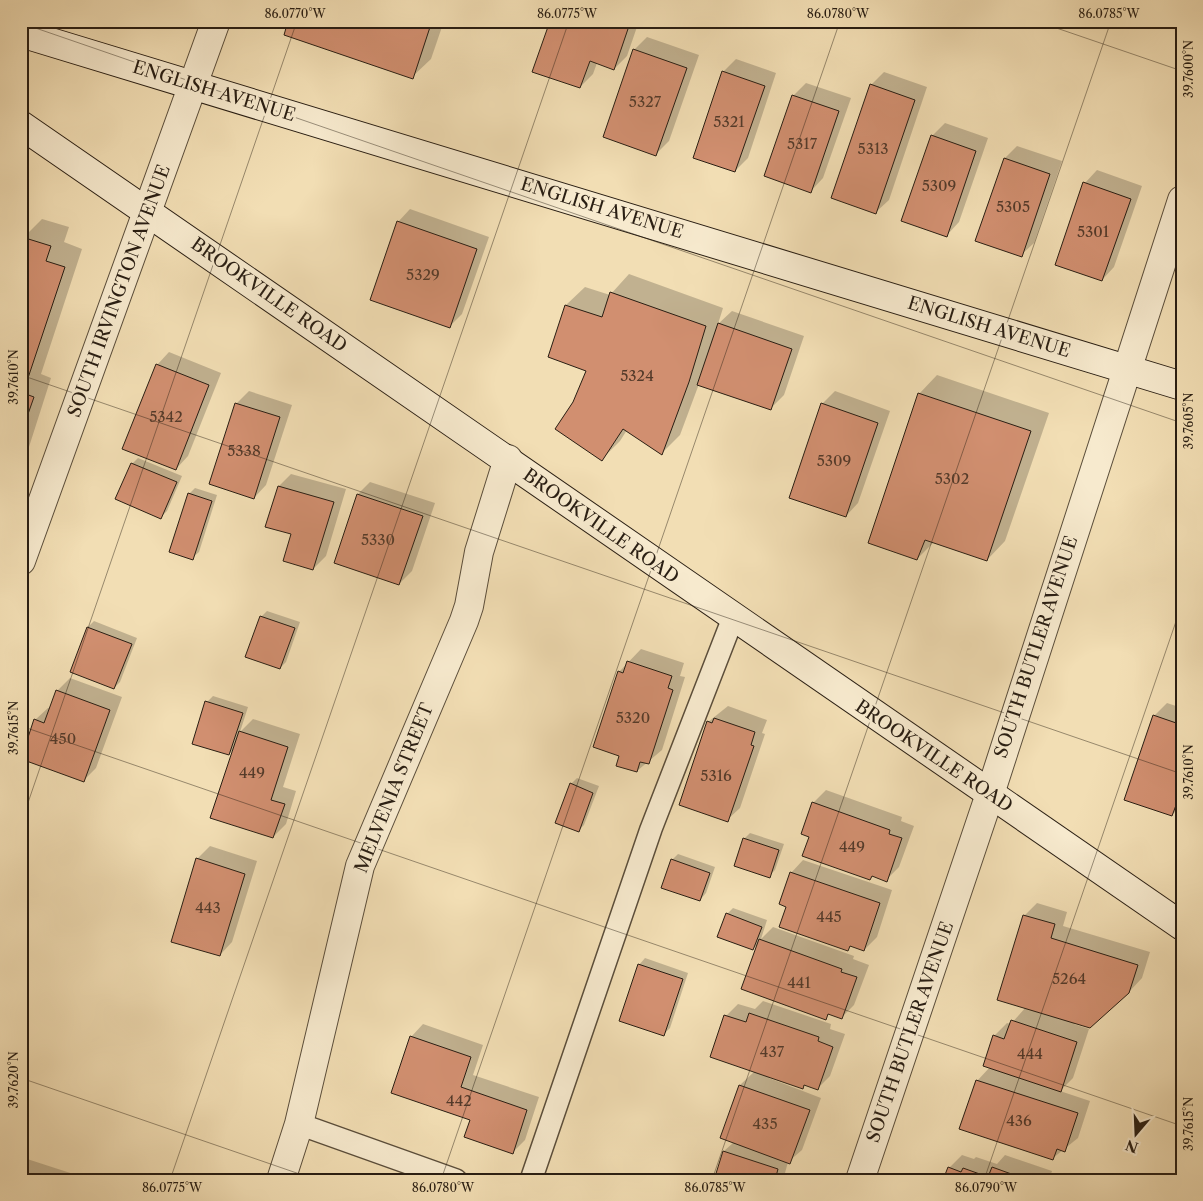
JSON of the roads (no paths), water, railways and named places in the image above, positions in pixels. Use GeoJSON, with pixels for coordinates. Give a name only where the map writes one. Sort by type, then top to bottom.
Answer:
{"type":"FeatureCollection","features":[{"type":"Feature","properties":{"kind":"street","name":"SOUTH IRVINGTON AVENUE"},"geometry":{"type":"LineString","coordinates":[[24,543],[148,212],[216,21]]}},
{"type":"Feature","properties":{"kind":"street","name":"ENGLISH AVENUE"},"geometry":{"type":"LineString","coordinates":[[21,33],[1182,386]]}},
{"type":"Feature","properties":{"kind":"street","name":"BROOKVILLE ROAD"},"geometry":{"type":"LineString","coordinates":[[21,125],[508,459],[733,618],[1182,926]]}},
{"type":"Feature","properties":{"kind":"street","name":"SOUTH BUTLER AVENUE"},"geometry":{"type":"LineString","coordinates":[[860,1180],[990,794],[1182,200]]}},
{"type":"Feature","properties":{"kind":"street","name":"MELVENIA STREET"},"geometry":{"type":"LineString","coordinates":[[280,1180],[299,1124],[360,866],[464,621],[469,606],[479,552],[508,459]]}},
{"type":"Feature","properties":{"kind":"lane"},"geometry":{"type":"LineString","coordinates":[[531,1180],[651,828],[733,618]]}},
{"type":"Feature","properties":{"kind":"lane"},"geometry":{"type":"LineString","coordinates":[[299,1124],[456,1180]]}}]}
